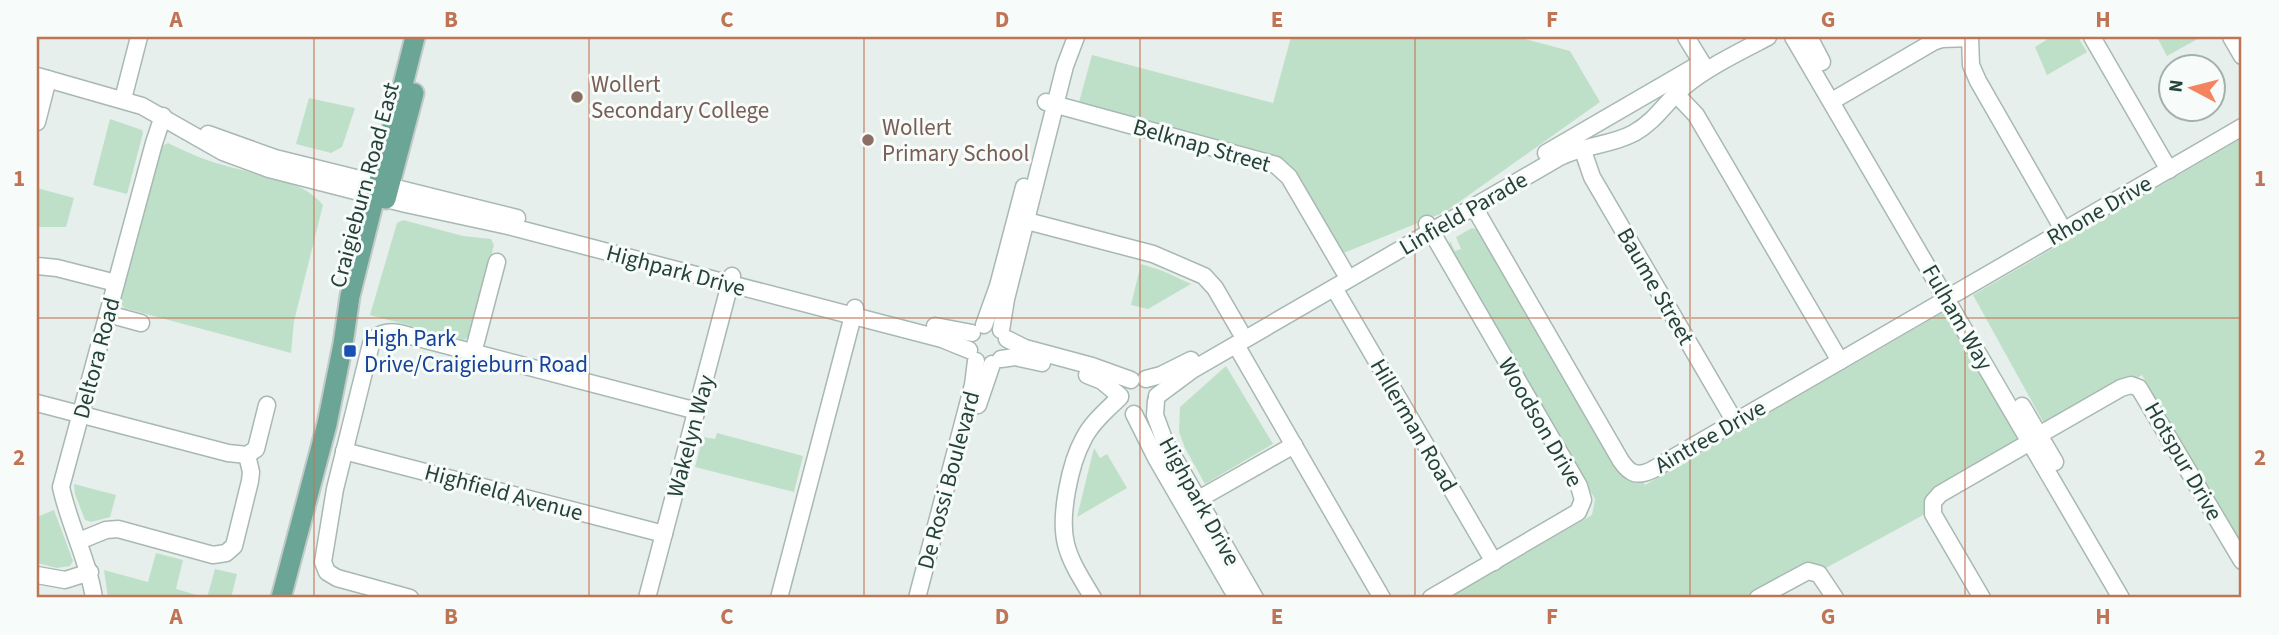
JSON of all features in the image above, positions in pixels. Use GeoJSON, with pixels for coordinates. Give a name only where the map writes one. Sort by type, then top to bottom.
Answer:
{"type":"FeatureCollection","features":[{"type":"Feature","properties":{"kind":"main road","name":"Craigieburn Road East"},"geometry":{"type":"LineString","coordinates":[[382,191],[415,37]]}},
{"type":"Feature","properties":{"kind":"main road","name":"Craigieburn Road East"},"geometry":{"type":"LineString","coordinates":[[281,598],[327,424],[350,296],[427,37]]}},
{"type":"Feature","properties":{"kind":"street"},"geometry":{"type":"LineString","coordinates":[[123,99],[139,37]]}},
{"type":"Feature","properties":{"kind":"street"},"geometry":{"type":"LineString","coordinates":[[1051,103],[1027,221],[1006,299],[1004,334],[1007,350],[985,358],[970,338],[978,329],[998,286],[1051,103],[1076,37]]}},
{"type":"Feature","properties":{"kind":"street"},"geometry":{"type":"LineString","coordinates":[[1686,37],[1702,63]]}},
{"type":"Feature","properties":{"kind":"street","name":"Linfield Parade"},"geometry":{"type":"LineString","coordinates":[[1138,379],[1177,368],[1334,288],[1429,227],[1747,37]]}},
{"type":"Feature","properties":{"kind":"street","name":"Linfield Parade"},"geometry":{"type":"LineString","coordinates":[[1156,399],[1238,338],[1344,271],[1474,207],[1558,158],[1582,148],[1612,142],[1632,134],[1656,118],[1676,94],[1693,80],[1768,37]]}},
{"type":"Feature","properties":{"kind":"street","name":"Fulham Way"},"geometry":{"type":"LineString","coordinates":[[1793,37],[1837,98]]}},
{"type":"Feature","properties":{"kind":"street","name":"Fulham Way"},"geometry":{"type":"LineString","coordinates":[[1809,37],[1837,98],[2035,438],[2133,598]]}},
{"type":"Feature","properties":{"kind":"street"},"geometry":{"type":"LineString","coordinates":[[1837,98],[1933,42],[1970,37],[1971,65],[1978,81],[2064,230]]}},
{"type":"Feature","properties":{"kind":"street"},"geometry":{"type":"LineString","coordinates":[[2092,37],[2169,170]]}},
{"type":"Feature","properties":{"kind":"street"},"geometry":{"type":"LineString","coordinates":[[2231,37],[2242,56]]}},
{"type":"Feature","properties":{"kind":"street"},"geometry":{"type":"LineString","coordinates":[[37,122],[42,77]]}},
{"type":"Feature","properties":{"kind":"street","name":"Highpark Drive"},"geometry":{"type":"LineString","coordinates":[[42,77],[123,99],[252,164],[382,191],[731,278],[855,311],[942,339],[985,358],[1022,358],[1102,381],[1125,404],[1145,432],[1156,458],[1237,598]]}},
{"type":"Feature","properties":{"kind":"street"},"geometry":{"type":"LineString","coordinates":[[1676,94],[1696,115],[1840,361]]}},
{"type":"Feature","properties":{"kind":"street","name":"Belknap Street"},"geometry":{"type":"LineString","coordinates":[[1051,103],[1276,165],[1289,177],[1344,271]]}},
{"type":"Feature","properties":{"kind":"street","name":"Deltora Road"},"geometry":{"type":"LineString","coordinates":[[94,598],[90,572],[61,487],[156,133],[163,117]]}},
{"type":"Feature","properties":{"kind":"street","name":"Rhone Drive"},"geometry":{"type":"LineString","coordinates":[[1952,296],[2242,127]]}},
{"type":"Feature","properties":{"kind":"street","name":"Baume Street"},"geometry":{"type":"LineString","coordinates":[[1582,148],[1592,177],[1735,422]]}},
{"type":"Feature","properties":{"kind":"street","name":"Aintree Drive"},"geometry":{"type":"LineString","coordinates":[[1474,207],[1621,461],[1629,472],[1640,475],[1952,296]]}},
{"type":"Feature","properties":{"kind":"street"},"geometry":{"type":"LineString","coordinates":[[1027,221],[1153,254],[1204,276],[1215,288],[1294,444],[1382,598]]}},
{"type":"Feature","properties":{"kind":"street","name":"Woodson Drive"},"geometry":{"type":"LineString","coordinates":[[1429,227],[1582,494],[1583,505],[1578,512],[1431,598]]}},
{"type":"Feature","properties":{"kind":"street"},"geometry":{"type":"LineString","coordinates":[[474,353],[497,262]]}},
{"type":"Feature","properties":{"kind":"street"},"geometry":{"type":"LineString","coordinates":[[37,266],[57,268],[116,283]]}},
{"type":"Feature","properties":{"kind":"street","name":"Wakelyn Way"},"geometry":{"type":"LineString","coordinates":[[648,598],[731,278]]}},
{"type":"Feature","properties":{"kind":"street","name":"Hillerman Road"},"geometry":{"type":"LineString","coordinates":[[1334,288],[1494,562]]}},
{"type":"Feature","properties":{"kind":"street"},"geometry":{"type":"LineString","coordinates":[[779,598],[855,311]]}},
{"type":"Feature","properties":{"kind":"street","name":"Highpark Drive"},"geometry":{"type":"LineString","coordinates":[[855,311],[953,331],[978,329],[1004,334]]}},
{"type":"Feature","properties":{"kind":"street"},"geometry":{"type":"LineString","coordinates":[[108,314],[141,323]]}},
{"type":"Feature","properties":{"kind":"street"},"geometry":{"type":"LineString","coordinates":[[410,598],[337,578],[325,568],[324,555],[331,506],[371,344],[375,338],[394,332],[697,411]]}},
{"type":"Feature","properties":{"kind":"street"},"geometry":{"type":"LineString","coordinates":[[1004,334],[1025,348],[1138,379],[1154,386],[1156,399],[1150,410],[1140,414],[1125,404],[1123,386],[1138,379]]}},
{"type":"Feature","properties":{"kind":"street","name":"De Rossi Boulevard"},"geometry":{"type":"LineString","coordinates":[[917,598],[973,385],[985,358]]}},
{"type":"Feature","properties":{"kind":"street","name":"De Rossi Boulevard"},"geometry":{"type":"LineString","coordinates":[[927,598],[976,412],[985,358]]}},
{"type":"Feature","properties":{"kind":"street","name":"Hotspur Drive"},"geometry":{"type":"LineString","coordinates":[[2035,438],[2121,388],[2131,385],[2139,388],[2242,561]]}},
{"type":"Feature","properties":{"kind":"street","name":"Highpark Drive"},"geometry":{"type":"LineString","coordinates":[[1156,399],[1155,415],[1160,432],[1255,598]]}},
{"type":"Feature","properties":{"kind":"street"},"geometry":{"type":"LineString","coordinates":[[37,404],[229,453],[247,455],[256,449],[267,405]]}},
{"type":"Feature","properties":{"kind":"street"},"geometry":{"type":"LineString","coordinates":[[1093,598],[1070,555],[1063,516],[1080,447],[1096,422],[1125,404]]}},
{"type":"Feature","properties":{"kind":"street"},"geometry":{"type":"LineString","coordinates":[[1982,598],[1933,514],[1933,502],[1940,494],[2035,438]]}},
{"type":"Feature","properties":{"kind":"street","name":"Fulham Way"},"geometry":{"type":"LineString","coordinates":[[2035,438],[2121,598]]}},
{"type":"Feature","properties":{"kind":"street"},"geometry":{"type":"LineString","coordinates":[[1197,500],[1294,444]]}},
{"type":"Feature","properties":{"kind":"street","name":"Highfield Avenue"},"geometry":{"type":"LineString","coordinates":[[344,451],[664,534]]}},
{"type":"Feature","properties":{"kind":"street"},"geometry":{"type":"LineString","coordinates":[[79,541],[106,530],[118,529],[213,555],[226,553],[234,546],[250,481],[247,455]]}},
{"type":"Feature","properties":{"kind":"street"},"geometry":{"type":"LineString","coordinates":[[1758,598],[1808,571],[1823,578],[1835,598]]}},
{"type":"Feature","properties":{"kind":"street"},"geometry":{"type":"LineString","coordinates":[[37,575],[65,580],[90,572]]}},
{"type":"Feature","properties":{"kind":"green space"},"geometry":{"type":"Polygon","coordinates":[[[1291,37],[1517,37],[1570,51],[1600,102],[1445,212],[1341,254],[1295,175],[1078,106],[1092,55],[1273,103],[1291,37]]]}},
{"type":"Feature","properties":{"kind":"green space"},"geometry":{"type":"Polygon","coordinates":[[[2051,37],[2078,37],[2087,52],[2047,75],[2035,47],[2051,37]]]}},
{"type":"Feature","properties":{"kind":"green space"},"geometry":{"type":"Polygon","coordinates":[[[2157,37],[2201,37],[2174,52],[2165,52],[2157,37]]]}},
{"type":"Feature","properties":{"kind":"green space"},"geometry":{"type":"Polygon","coordinates":[[[309,98],[355,108],[342,147],[331,153],[296,144],[309,98]]]}},
{"type":"Feature","properties":{"kind":"green space"},"geometry":{"type":"Polygon","coordinates":[[[110,119],[142,130],[143,133],[127,194],[93,185],[110,119]]]}},
{"type":"Feature","properties":{"kind":"green space"},"geometry":{"type":"Polygon","coordinates":[[[2242,138],[2242,550],[2142,375],[2046,427],[1973,295],[2242,138]]]}},
{"type":"Feature","properties":{"kind":"green space"},"geometry":{"type":"Polygon","coordinates":[[[168,143],[209,161],[290,183],[314,196],[323,205],[294,321],[291,353],[124,308],[120,302],[162,146],[168,143]]]}},
{"type":"Feature","properties":{"kind":"green space"},"geometry":{"type":"Polygon","coordinates":[[[37,188],[74,198],[66,227],[37,227],[37,188]]]}},
{"type":"Feature","properties":{"kind":"green space"},"geometry":{"type":"Polygon","coordinates":[[[403,220],[463,236],[491,239],[494,245],[470,336],[464,340],[370,315],[397,223],[403,220]]]}},
{"type":"Feature","properties":{"kind":"green space"},"geometry":{"type":"Polygon","coordinates":[[[1472,228],[1479,230],[1626,480],[1636,483],[1643,481],[1645,485],[1944,312],[2022,442],[1927,513],[1824,569],[1814,563],[1807,563],[1747,598],[1449,598],[1592,515],[1595,499],[1449,248],[1450,241],[1455,251],[1461,249],[1456,237],[1472,228]]]}},
{"type":"Feature","properties":{"kind":"green space"},"geometry":{"type":"Polygon","coordinates":[[[1141,264],[1191,284],[1148,309],[1131,305],[1141,264]]]}},
{"type":"Feature","properties":{"kind":"green space"},"geometry":{"type":"Polygon","coordinates":[[[1226,366],[1273,444],[1205,484],[1179,432],[1180,407],[1226,366]]]}},
{"type":"Feature","properties":{"kind":"green space"},"geometry":{"type":"Polygon","coordinates":[[[717,433],[803,456],[794,492],[695,467],[703,437],[715,439],[717,433]]]}},
{"type":"Feature","properties":{"kind":"green space"},"geometry":{"type":"Polygon","coordinates":[[[1094,448],[1100,458],[1107,454],[1127,488],[1077,517],[1094,448]]]}},
{"type":"Feature","properties":{"kind":"green space"},"geometry":{"type":"Polygon","coordinates":[[[74,484],[116,495],[110,517],[91,522],[85,520],[74,484]]]}},
{"type":"Feature","properties":{"kind":"green space"},"geometry":{"type":"Polygon","coordinates":[[[54,510],[73,561],[70,566],[57,568],[37,563],[37,517],[54,510]]]}},
{"type":"Feature","properties":{"kind":"green space"},"geometry":{"type":"Polygon","coordinates":[[[156,553],[183,560],[176,589],[207,598],[108,598],[104,570],[148,582],[156,553]]]}},
{"type":"Feature","properties":{"kind":"green space"},"geometry":{"type":"Polygon","coordinates":[[[215,569],[237,574],[231,598],[207,598],[215,569]]]}},
{"type":"Feature","properties":{"kind":"place","name":"Wollert Secondary College"},"geometry":{"type":"Point","coordinates":[577,97]}},
{"type":"Feature","properties":{"kind":"place","name":"Wollert Primary School"},"geometry":{"type":"Point","coordinates":[868,140]}},
{"type":"Feature","properties":{"kind":"place","name":"High Park Drive/Craigieburn Road"},"geometry":{"type":"Point","coordinates":[350,351]}}]}
